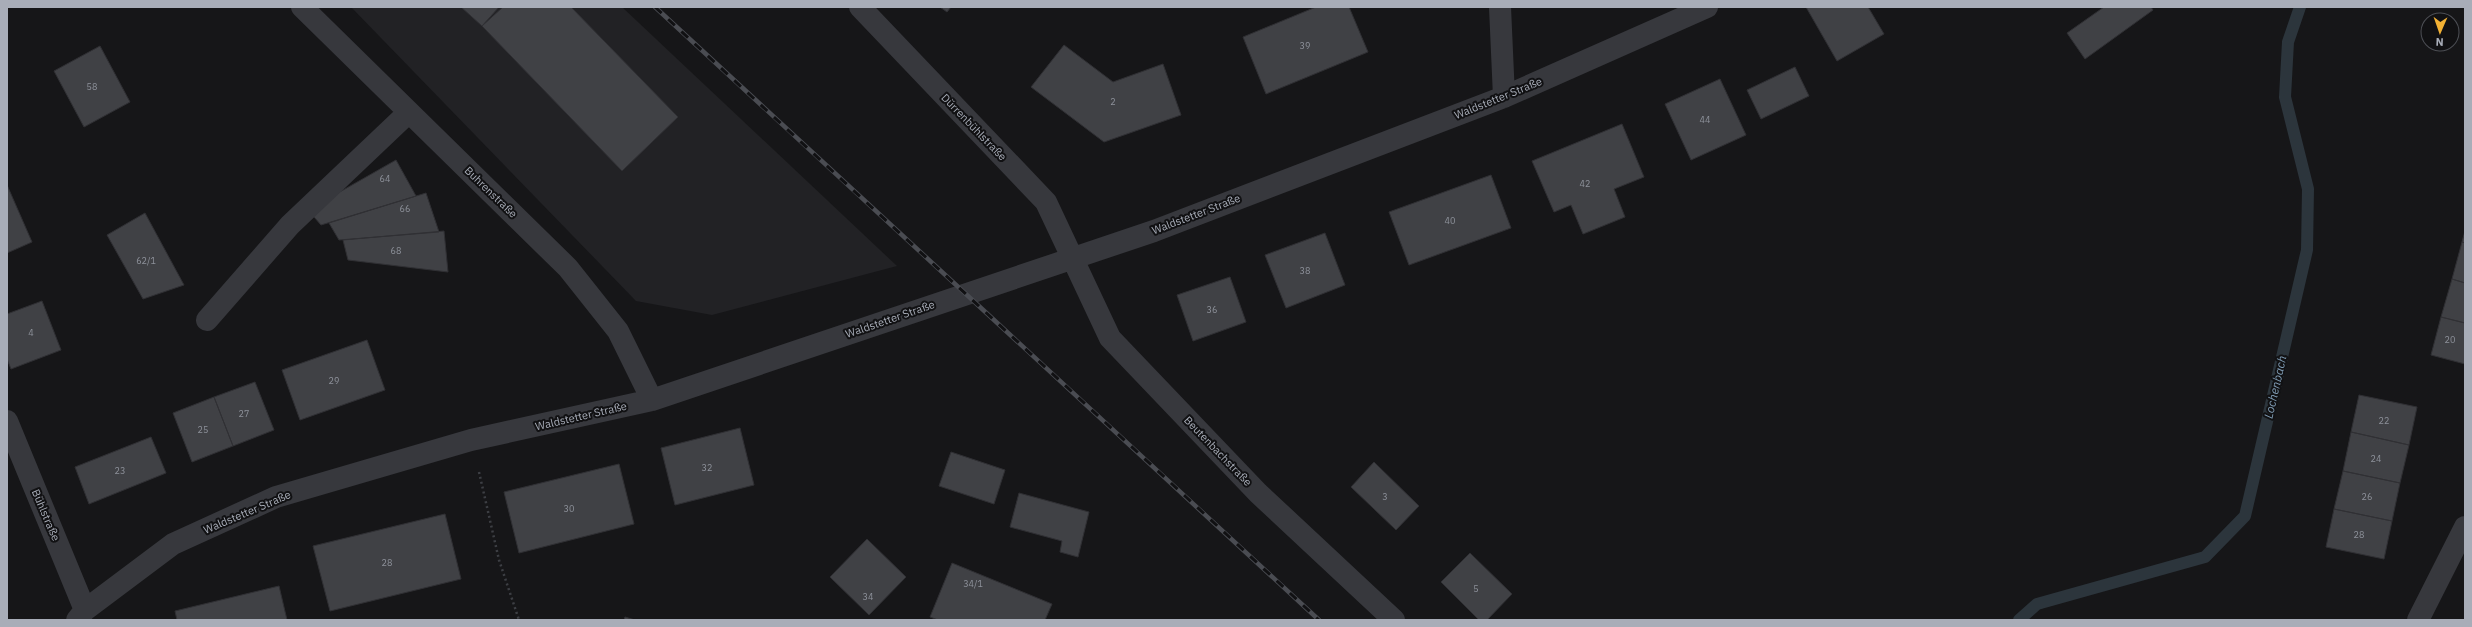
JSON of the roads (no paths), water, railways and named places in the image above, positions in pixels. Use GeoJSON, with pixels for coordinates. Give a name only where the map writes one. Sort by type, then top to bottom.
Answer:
{"type":"FeatureCollection","features":[{"type":"Feature","properties":{"kind":"street","name":"Buhrenstraße"},"geometry":{"type":"LineString","coordinates":[[302,7],[568,268],[618,331],[652,400]]}},
{"type":"Feature","properties":{"kind":"street","name":"Dürrenbühlstraße"},"geometry":{"type":"LineString","coordinates":[[860,7],[1046,202],[1072,258]]}},
{"type":"Feature","properties":{"kind":"street"},"geometry":{"type":"LineString","coordinates":[[1500,7],[1504,97]]}},
{"type":"Feature","properties":{"kind":"street","name":"Waldstetter Straße"},"geometry":{"type":"LineString","coordinates":[[81,615],[173,544],[276,497],[471,440],[652,400],[1154,231],[1504,97],[1707,7]]}},
{"type":"Feature","properties":{"kind":"street"},"geometry":{"type":"LineString","coordinates":[[207,320],[290,225],[409,112]]}},
{"type":"Feature","properties":{"kind":"street","name":"Beutenbachstraße"},"geometry":{"type":"LineString","coordinates":[[1072,258],[1110,338],[1258,494],[1394,620]]}},
{"type":"Feature","properties":{"kind":"street","name":"Bühlstraße"},"geometry":{"type":"LineString","coordinates":[[7,421],[81,615]]}},
{"type":"Feature","properties":{"kind":"street"},"geometry":{"type":"LineString","coordinates":[[2418,620],[2465,527]]}},
{"type":"Feature","properties":{"kind":"waterway","name":"Lochenbach"},"geometry":{"type":"LineString","coordinates":[[2019,620],[2037,604],[2205,557],[2245,516],[2307,250],[2308,189],[2285,97],[2288,42],[2300,7]]}},
{"type":"Feature","properties":{"kind":"railway"},"geometry":{"type":"LineString","coordinates":[[655,7],[1319,620]]}}]}
